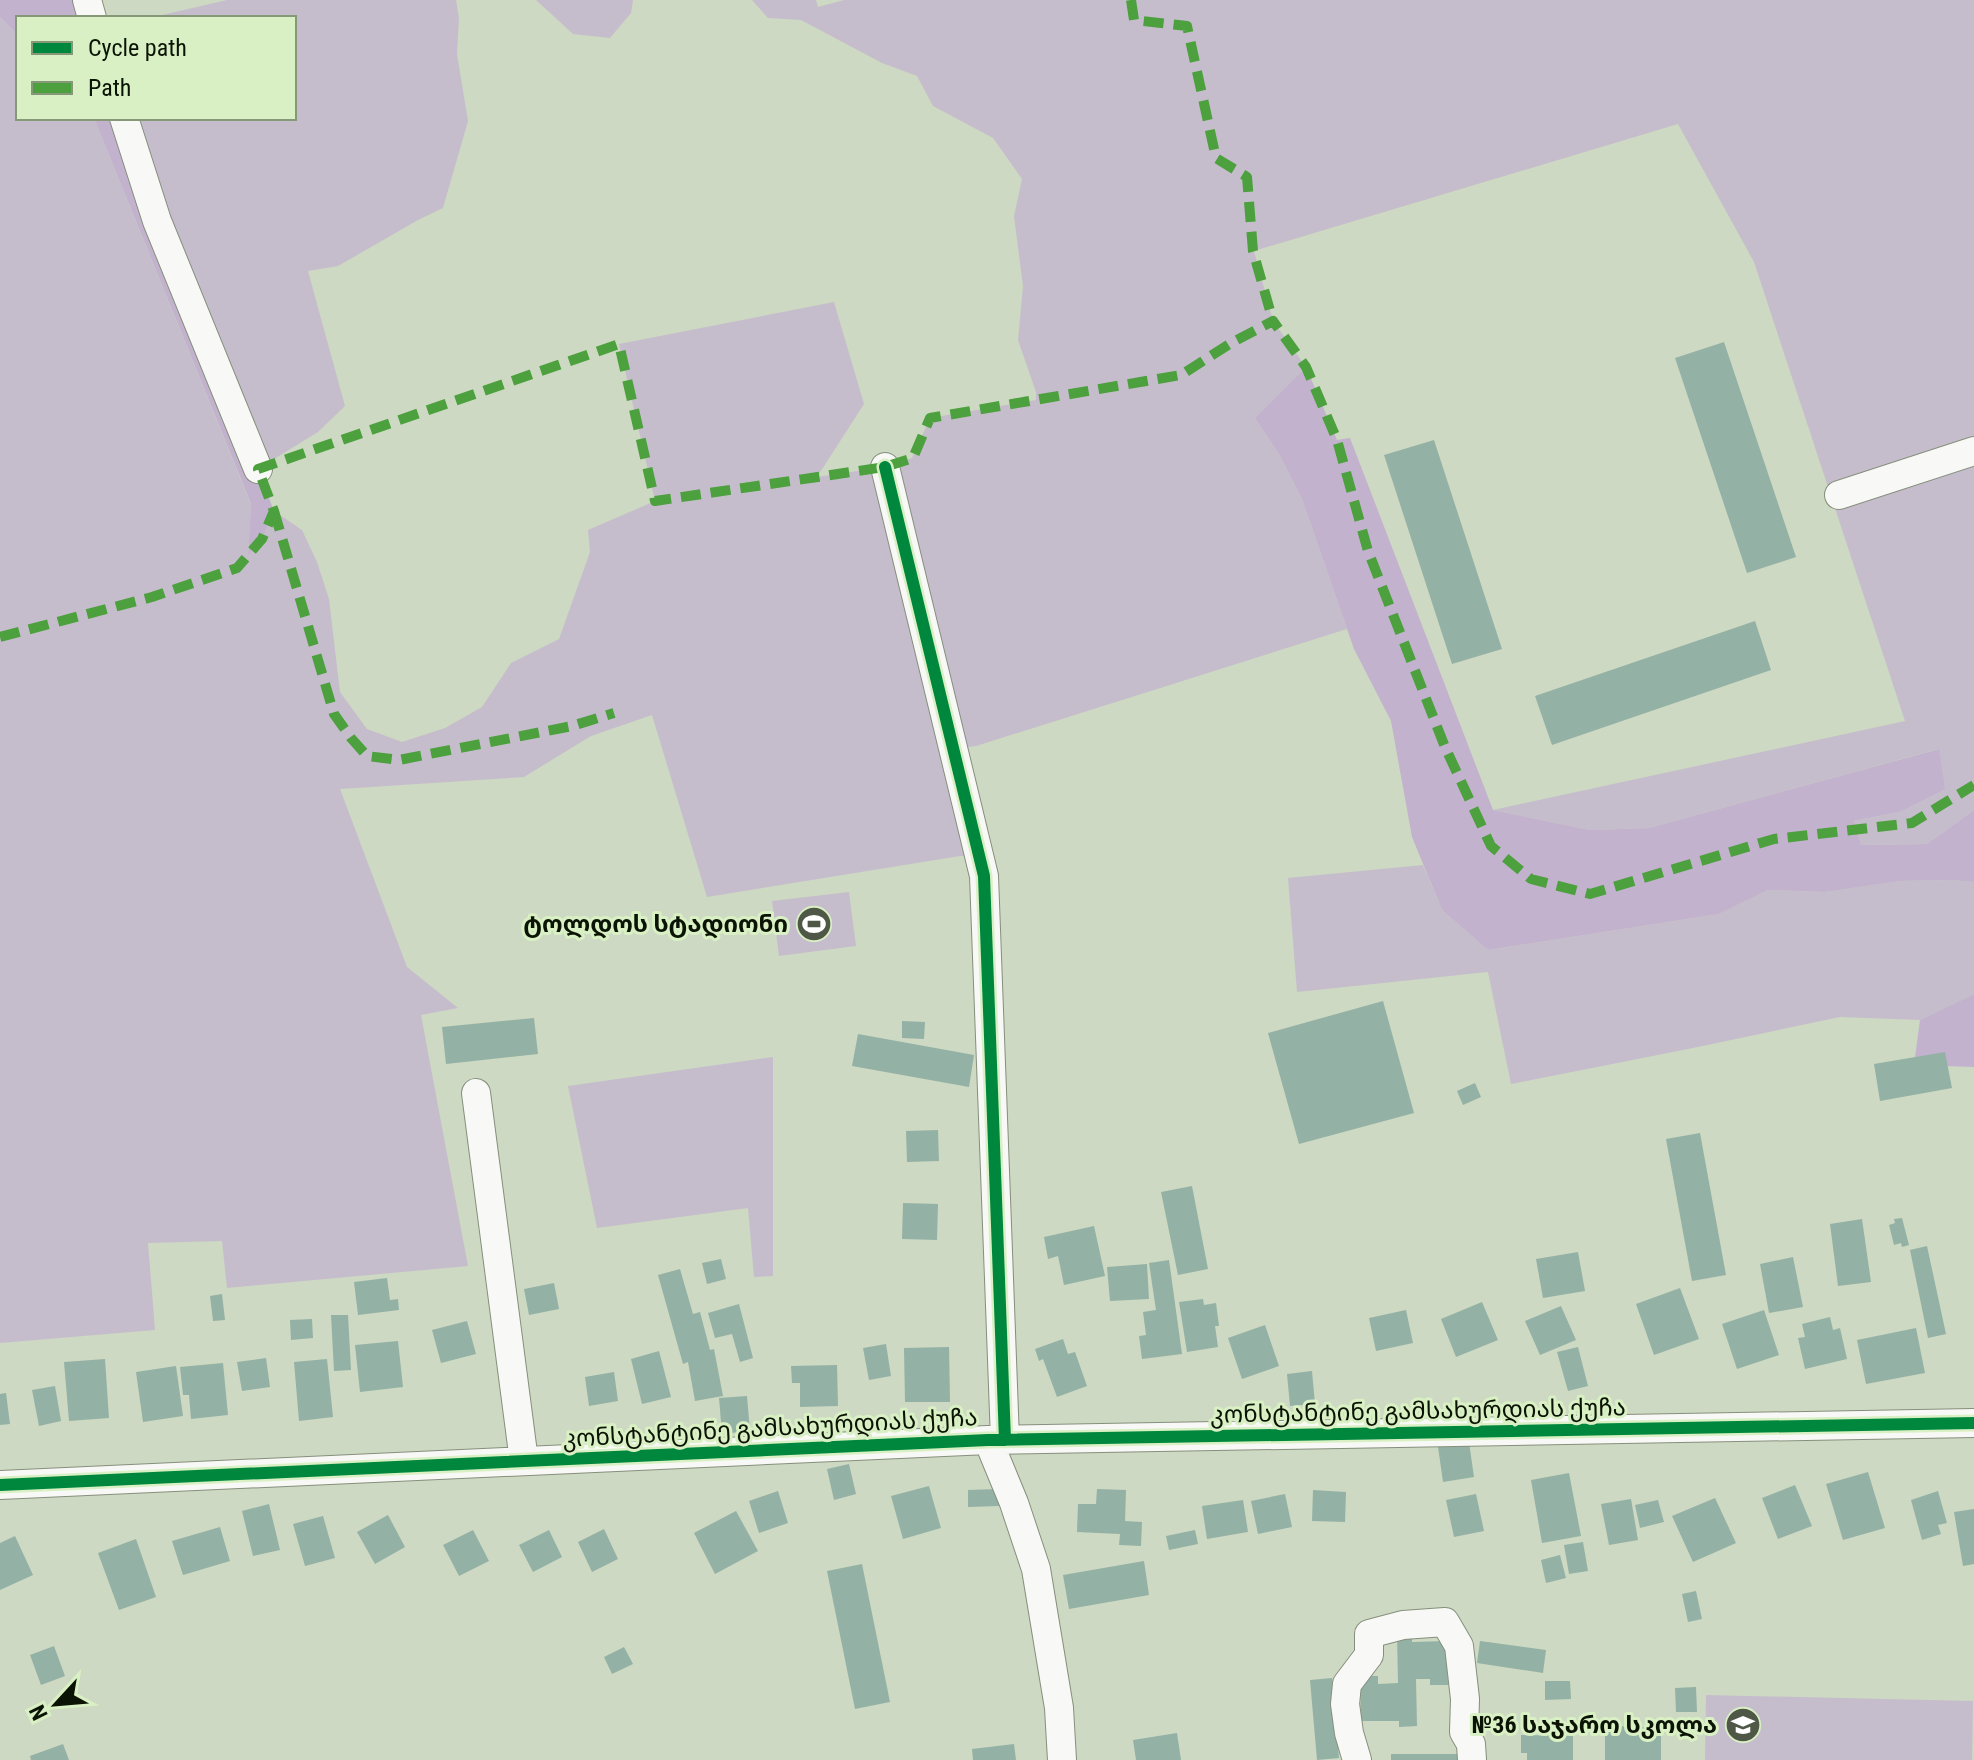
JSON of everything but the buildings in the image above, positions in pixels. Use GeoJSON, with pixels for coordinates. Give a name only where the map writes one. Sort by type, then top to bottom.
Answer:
{"type":"FeatureCollection","features":[{"type":"Feature","properties":{"kind":"street"},"geometry":{"type":"LineString","coordinates":[[125,120],[157,221],[258,469]]}},
{"type":"Feature","properties":{"kind":"street"},"geometry":{"type":"LineString","coordinates":[[1839,495],[1974,451]]}},
{"type":"Feature","properties":{"kind":"street"},"geometry":{"type":"LineString","coordinates":[[885,467],[984,876],[996,1440],[1036,1569],[1059,1708],[1062,1760]]}},
{"type":"Feature","properties":{"kind":"street"},"geometry":{"type":"LineString","coordinates":[[476,1093],[524,1461]]}},
{"type":"Feature","properties":{"kind":"street","name":"კონსტანტინე გამსახურდიას ქუჩა"},"geometry":{"type":"LineString","coordinates":[[0,1485],[996,1440],[1974,1423]]}},
{"type":"Feature","properties":{"kind":"street"},"geometry":{"type":"LineString","coordinates":[[1357,1760],[1345,1704],[1347,1684],[1369,1655],[1369,1634],[1403,1625],[1445,1622],[1459,1646],[1465,1699],[1464,1732],[1471,1744],[1472,1760]]}},
{"type":"Feature","properties":{"kind":"shaded area"},"geometry":{"type":"Polygon","coordinates":[[[0,0],[87,0],[91,16],[16,16],[16,33],[0,17],[0,0]]]}},
{"type":"Feature","properties":{"kind":"shaded area"},"geometry":{"type":"Polygon","coordinates":[[[227,0],[456,0],[459,18],[457,54],[468,121],[443,208],[338,266],[308,271],[345,406],[318,432],[258,469],[125,120],[296,120],[296,16],[158,16],[227,0]]]}},
{"type":"Feature","properties":{"kind":"shaded area"},"geometry":{"type":"Polygon","coordinates":[[[536,0],[633,0],[631,13],[610,38],[573,34],[536,0]]]}},
{"type":"Feature","properties":{"kind":"shaded area"},"geometry":{"type":"Polygon","coordinates":[[[752,0],[816,0],[818,7],[844,0],[1974,0],[1974,810],[1927,844],[1861,845],[1854,821],[1899,812],[1938,749],[1649,828],[1590,830],[1493,810],[1905,721],[1754,262],[1678,124],[1254,251],[1273,321],[1306,367],[1255,418],[1279,454],[1302,499],[1347,629],[976,746],[954,749],[979,856],[960,856],[707,897],[652,715],[591,736],[524,777],[340,789],[407,967],[458,1008],[421,1015],[468,1266],[227,1288],[222,1241],[148,1243],[155,1330],[0,1343],[0,17],[16,33],[16,120],[95,120],[251,505],[248,554],[262,539],[274,511],[302,530],[329,599],[340,692],[367,729],[402,742],[445,728],[482,707],[511,663],[559,639],[590,552],[588,530],[655,501],[619,344],[834,302],[864,404],[817,477],[885,467],[912,458],[930,418],[1036,400],[1018,340],[1023,286],[1014,216],[1022,179],[993,138],[933,106],[917,76],[882,63],[801,20],[768,18],[752,0]]]}},
{"type":"Feature","properties":{"kind":"shaded area"},"geometry":{"type":"Polygon","coordinates":[[[95,120],[125,120],[274,511],[262,539],[248,555],[251,504],[95,120]]]}},
{"type":"Feature","properties":{"kind":"shaded area"},"geometry":{"type":"Polygon","coordinates":[[[1306,367],[1337,440],[1350,438],[1493,810],[1590,830],[1649,828],[1939,749],[1945,789],[1899,812],[1854,821],[1861,845],[1927,844],[1974,810],[1974,882],[1901,881],[1825,892],[1768,890],[1719,914],[1488,950],[1442,910],[1412,837],[1391,721],[1354,649],[1302,499],[1279,454],[1255,418],[1306,367]]]}},
{"type":"Feature","properties":{"kind":"shaded area"},"geometry":{"type":"Polygon","coordinates":[[[1423,865],[1442,910],[1488,950],[1719,914],[1768,890],[1825,892],[1901,881],[1974,882],[1974,994],[1920,1020],[1840,1017],[1511,1084],[1488,972],[1297,992],[1288,878],[1423,865]]]}},
{"type":"Feature","properties":{"kind":"shaded area","name":"ტოლდოს სტადიონი"},"geometry":{"type":"Polygon","coordinates":[[[849,892],[856,946],[779,956],[772,901],[849,892]]]}},
{"type":"Feature","properties":{"kind":"shaded area"},"geometry":{"type":"Polygon","coordinates":[[[1974,994],[1974,1067],[1914,1065],[1920,1020],[1974,994]]]}},
{"type":"Feature","properties":{"kind":"shaded area"},"geometry":{"type":"Polygon","coordinates":[[[773,1057],[773,1276],[754,1277],[748,1208],[597,1228],[568,1086],[773,1057]]]}},
{"type":"Feature","properties":{"kind":"shaded area"},"geometry":{"type":"Polygon","coordinates":[[[1706,1695],[1973,1701],[1972,1760],[1705,1760],[1706,1695]]]}},
{"type":"Feature","properties":{"kind":"marked path"},"geometry":{"type":"LineString","coordinates":[[1131,0],[1134,20],[1187,26],[1216,158],[1247,177],[1253,251],[1273,321]]}},
{"type":"Feature","properties":{"kind":"marked path"},"geometry":{"type":"LineString","coordinates":[[0,637],[152,597],[237,568],[262,539],[274,511],[258,469],[619,344],[655,501],[885,467],[913,458],[930,418],[1181,375],[1273,321],[1306,367],[1337,440],[1368,551],[1445,747],[1491,846],[1531,879],[1590,894],[1774,839],[1912,823],[1974,785]]}},
{"type":"Feature","properties":{"kind":"marked path"},"geometry":{"type":"LineString","coordinates":[[274,511],[334,714],[367,756],[399,760],[572,726],[614,713]]}},
{"type":"Feature","properties":{"kind":"cycle path"},"geometry":{"type":"LineString","coordinates":[[885,467],[984,876],[1005,1440]]}},
{"type":"Feature","properties":{"kind":"cycle path"},"geometry":{"type":"LineString","coordinates":[[0,1485],[988,1440],[1974,1423]]}},
{"type":"Feature","properties":{"kind":"place","name":"ტოლდოს სტადიონი"},"geometry":{"type":"Point","coordinates":[814,924]}},
{"type":"Feature","properties":{"kind":"place","name":"№36 საჯარო სკოლა"},"geometry":{"type":"Point","coordinates":[1743,1725]}}]}
